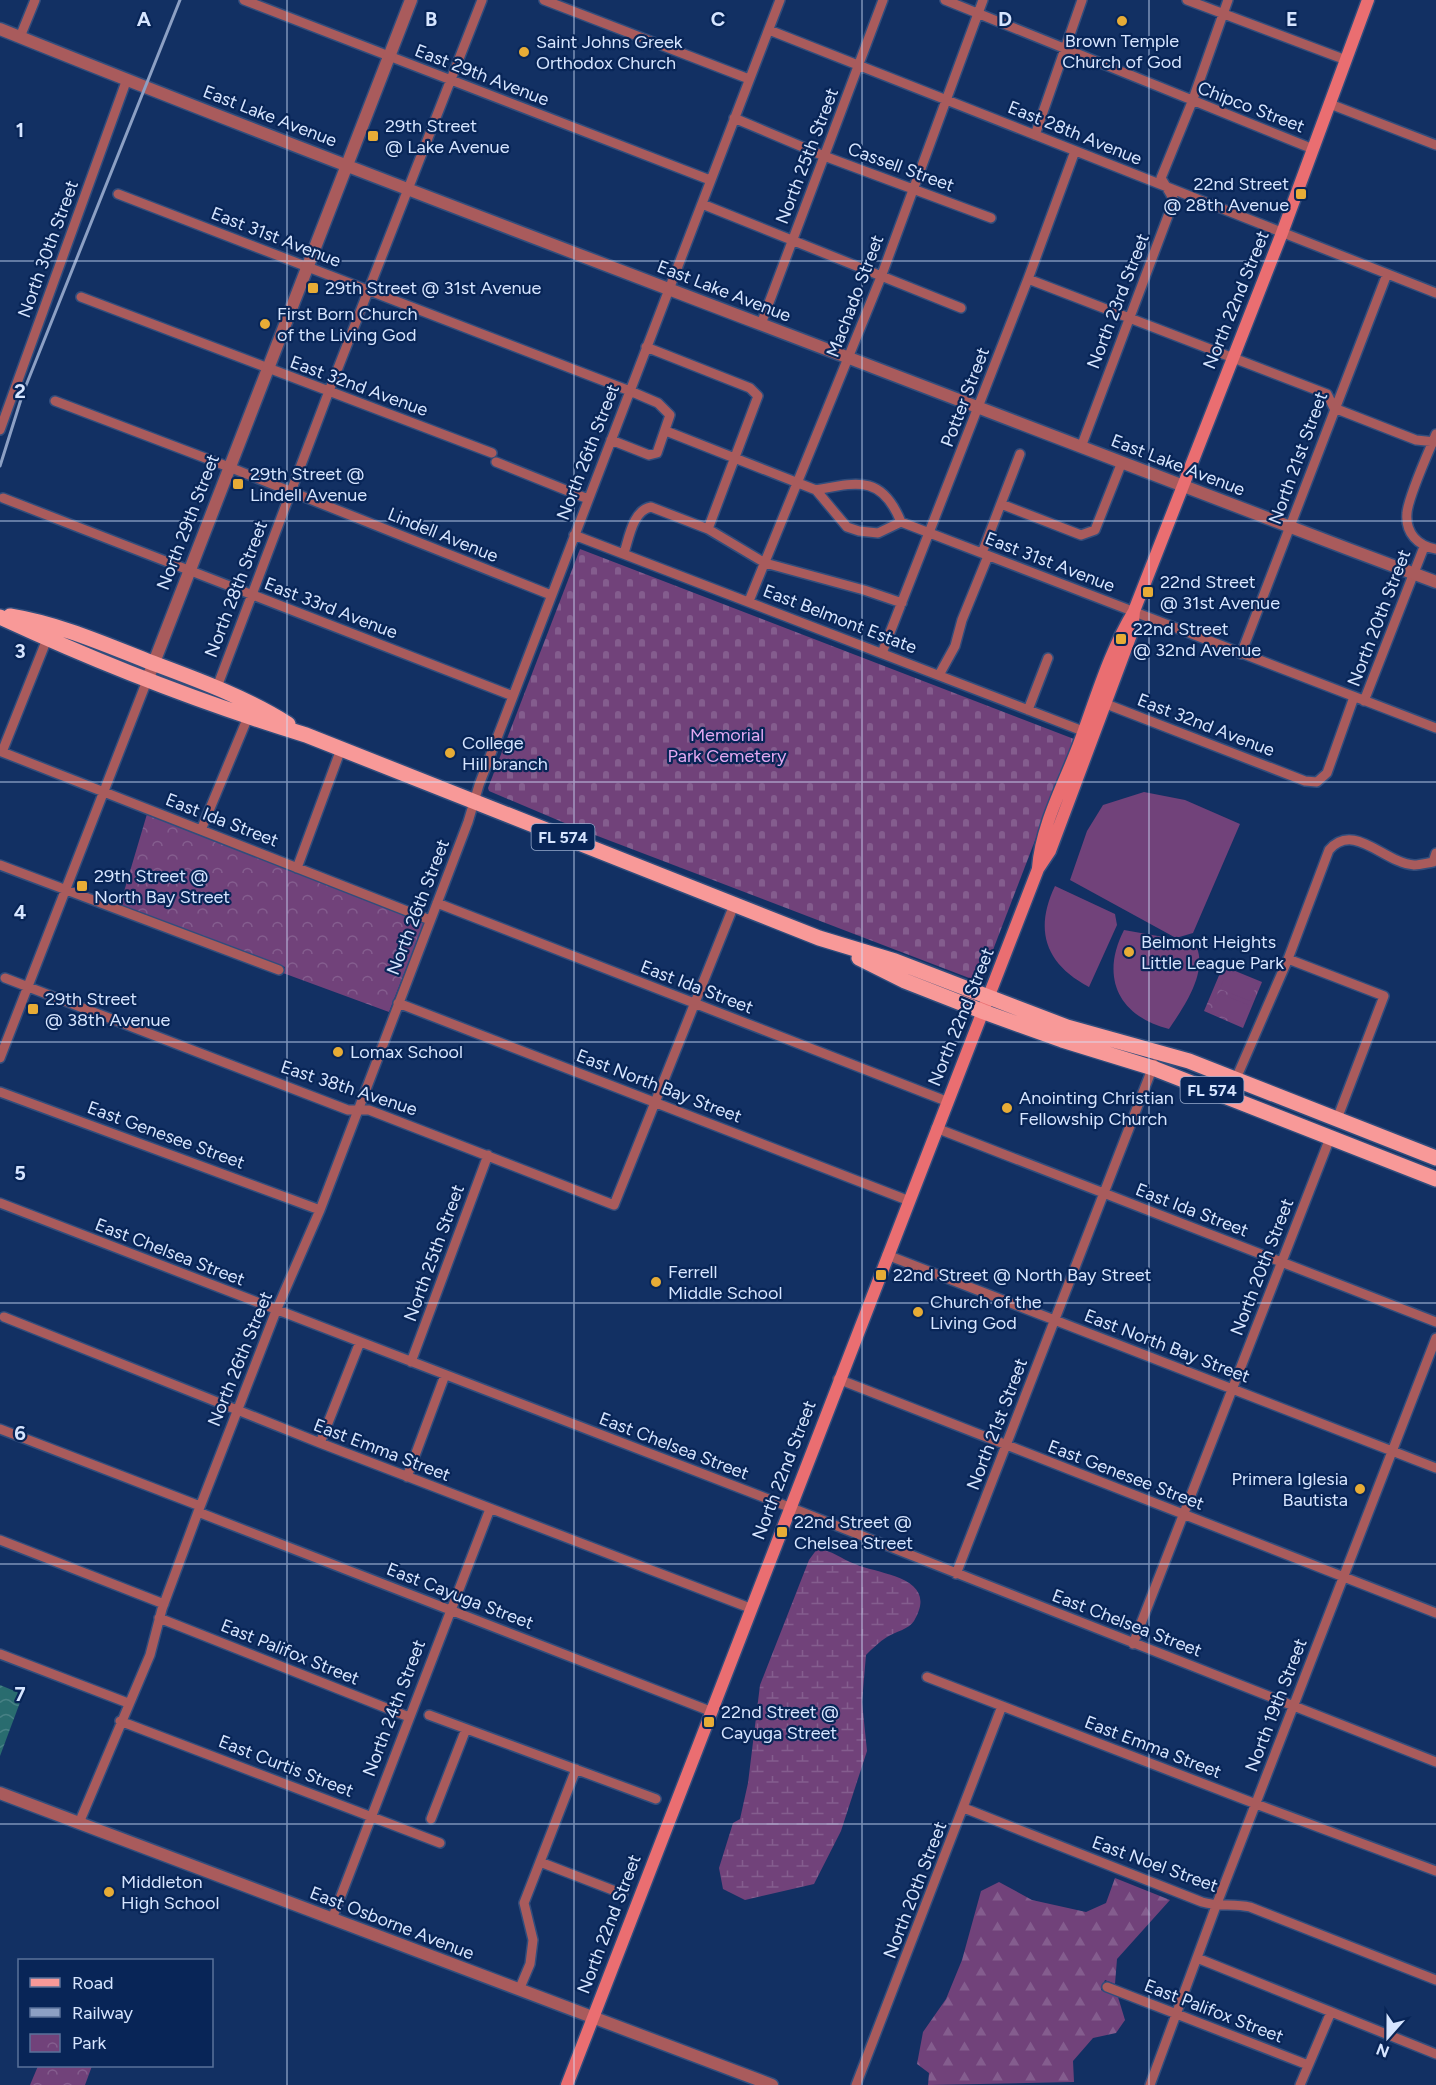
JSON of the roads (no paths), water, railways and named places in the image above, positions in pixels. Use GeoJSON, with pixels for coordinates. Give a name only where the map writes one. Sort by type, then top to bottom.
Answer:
{"type":"FeatureCollection","features":[{"type":"Feature","properties":{"kind":"main road","name":"North 22nd Street"},"geometry":{"type":"LineString","coordinates":[[567,2085],[907,1200],[984,1012],[1038,869],[1040,847],[1100,702],[1123,628],[1134,611],[1282,233],[1368,0]]}},
{"type":"Feature","properties":{"kind":"main road","name":"FL 574"},"geometry":{"type":"LineString","coordinates":[[0,616],[64,628],[248,717],[306,735],[819,938],[896,962],[1067,1027],[1160,1051],[1436,1158]]}},
{"type":"Feature","properties":{"kind":"main road","name":"FL 574"},"geometry":{"type":"LineString","coordinates":[[0,616],[47,639],[150,670],[217,687],[268,711],[306,735]]}},
{"type":"Feature","properties":{"kind":"main road","name":"FL 574"},"geometry":{"type":"LineString","coordinates":[[819,938],[904,981],[1062,1040],[1153,1068],[1436,1179]]}},
{"type":"Feature","properties":{"kind":"main road"},"geometry":{"type":"LineString","coordinates":[[1276,1116],[1318,1127],[1331,1124],[1336,1119]]}},
{"type":"Feature","properties":{"kind":"street"},"geometry":{"type":"LineString","coordinates":[[20,37],[35,0]]}},
{"type":"Feature","properties":{"kind":"street","name":"East 29th Avenue"},"geometry":{"type":"LineString","coordinates":[[244,0],[710,180]]}},
{"type":"Feature","properties":{"kind":"street","name":"North 29th Street"},"geometry":{"type":"LineString","coordinates":[[0,1058],[411,0]]}},
{"type":"Feature","properties":{"kind":"street","name":"North 28th Street"},"geometry":{"type":"LineString","coordinates":[[217,687],[328,391],[482,0]]}},
{"type":"Feature","properties":{"kind":"street"},"geometry":{"type":"LineString","coordinates":[[544,0],[749,80]]}},
{"type":"Feature","properties":{"kind":"street","name":"North 26th Street"},"geometry":{"type":"LineString","coordinates":[[79,1823],[120,1721],[150,1655],[159,1618],[199,1509],[276,1311],[320,1210],[551,595],[780,0]]}},
{"type":"Feature","properties":{"kind":"street","name":"North 25th Street"},"geometry":{"type":"LineString","coordinates":[[761,324],[883,0]]}},
{"type":"Feature","properties":{"kind":"street","name":"Chipco Street"},"geometry":{"type":"LineString","coordinates":[[945,0],[1065,48],[1073,54],[1313,149]]}},
{"type":"Feature","properties":{"kind":"street","name":"Machado Street"},"geometry":{"type":"LineString","coordinates":[[749,601],[881,277],[948,101],[983,0]]}},
{"type":"Feature","properties":{"kind":"street"},"geometry":{"type":"LineString","coordinates":[[1035,135],[1082,0]]}},
{"type":"Feature","properties":{"kind":"street"},"geometry":{"type":"LineString","coordinates":[[1187,0],[1346,60]]}},
{"type":"Feature","properties":{"kind":"street","name":"North 23rd Street"},"geometry":{"type":"LineString","coordinates":[[1081,447],[1174,200],[1169,188],[1161,178],[1192,102],[1228,0]]}},
{"type":"Feature","properties":{"kind":"street","name":"East Lake Avenue"},"geometry":{"type":"LineString","coordinates":[[0,29],[408,189],[1183,484],[1290,529],[1436,582]]}},
{"type":"Feature","properties":{"kind":"street","name":"East 28th Avenue"},"geometry":{"type":"LineString","coordinates":[[769,30],[1436,293]]}},
{"type":"Feature","properties":{"kind":"street","name":"North 30th Street"},"geometry":{"type":"LineString","coordinates":[[0,430],[127,80]]}},
{"type":"Feature","properties":{"kind":"street"},"geometry":{"type":"LineString","coordinates":[[1330,104],[1436,145]]}},
{"type":"Feature","properties":{"kind":"street","name":"Cassell Street"},"geometry":{"type":"LineString","coordinates":[[734,118],[824,156],[991,218]]}},
{"type":"Feature","properties":{"kind":"street","name":"Potter Street"},"geometry":{"type":"LineString","coordinates":[[882,653],[979,407],[1075,151]]}},
{"type":"Feature","properties":{"kind":"street","name":"East 31st Avenue"},"geometry":{"type":"LineString","coordinates":[[118,194],[630,391],[665,408],[670,415],[666,431]]}},
{"type":"Feature","properties":{"kind":"street"},"geometry":{"type":"LineString","coordinates":[[702,204],[961,308]]}},
{"type":"Feature","properties":{"kind":"street","name":"North 21st Street"},"geometry":{"type":"LineString","coordinates":[[1241,654],[1387,274]]}},
{"type":"Feature","properties":{"kind":"street"},"geometry":{"type":"LineString","coordinates":[[1028,279],[1327,394],[1334,408],[1416,440],[1435,439]]}},
{"type":"Feature","properties":{"kind":"street","name":"East 32nd Avenue"},"geometry":{"type":"LineString","coordinates":[[81,297],[328,391],[494,458],[588,500]]}},
{"type":"Feature","properties":{"kind":"street"},"geometry":{"type":"LineString","coordinates":[[646,347],[755,392],[757,401],[708,529]]}},
{"type":"Feature","properties":{"kind":"street"},"geometry":{"type":"LineString","coordinates":[[0,396],[10,400]]}},
{"type":"Feature","properties":{"kind":"street","name":"Lindell Avenue"},"geometry":{"type":"LineString","coordinates":[[55,401],[229,467],[551,595]]}},
{"type":"Feature","properties":{"kind":"street"},"geometry":{"type":"LineString","coordinates":[[611,440],[653,455],[660,450],[666,431],[816,490],[852,482],[873,487],[888,498],[901,522],[878,533],[847,527],[816,490]]}},
{"type":"Feature","properties":{"kind":"street","name":"North 20th Street"},"geometry":{"type":"LineString","coordinates":[[1435,439],[1407,513],[1410,534],[1424,547],[1436,549]]}},
{"type":"Feature","properties":{"kind":"street"},"geometry":{"type":"LineString","coordinates":[[939,675],[955,646],[1000,504],[1020,454]]}},
{"type":"Feature","properties":{"kind":"street"},"geometry":{"type":"LineString","coordinates":[[1000,504],[1081,536],[1089,534],[1095,530],[1122,462]]}},
{"type":"Feature","properties":{"kind":"street","name":"East 33rd Avenue"},"geometry":{"type":"LineString","coordinates":[[3,498],[513,696]]}},
{"type":"Feature","properties":{"kind":"street"},"geometry":{"type":"LineString","coordinates":[[624,554],[637,516],[645,508],[651,507],[708,529],[765,563],[864,590],[902,603]]}},
{"type":"Feature","properties":{"kind":"street","name":"East 31st Avenue"},"geometry":{"type":"LineString","coordinates":[[901,522],[1436,728]]}},
{"type":"Feature","properties":{"kind":"street","name":"East Belmont Estate"},"geometry":{"type":"LineString","coordinates":[[574,535],[1088,733]]}},
{"type":"Feature","properties":{"kind":"street","name":"North 20th Street"},"geometry":{"type":"LineString","coordinates":[[1305,781],[1317,782],[1327,774],[1424,547]]}},
{"type":"Feature","properties":{"kind":"street","name":"East Ida Street"},"geometry":{"type":"LineString","coordinates":[[47,639],[2,752],[430,920]]}},
{"type":"Feature","properties":{"kind":"street"},"geometry":{"type":"LineString","coordinates":[[1028,710],[1048,658]]}},
{"type":"Feature","properties":{"kind":"street","name":"East 32nd Avenue"},"geometry":{"type":"LineString","coordinates":[[1100,702],[1305,781]]}},
{"type":"Feature","properties":{"kind":"street"},"geometry":{"type":"LineString","coordinates":[[201,830],[248,717]]}},
{"type":"Feature","properties":{"kind":"street"},"geometry":{"type":"LineString","coordinates":[[297,867],[341,749]]}},
{"type":"Feature","properties":{"kind":"street"},"geometry":{"type":"LineString","coordinates":[[1228,1097],[1288,959],[1329,850],[1337,841],[1349,838],[1358,840],[1398,861],[1415,865],[1434,857]]}},
{"type":"Feature","properties":{"kind":"street"},"geometry":{"type":"LineString","coordinates":[[0,865],[279,970]]}},
{"type":"Feature","properties":{"kind":"street","name":"East Ida Street"},"geometry":{"type":"LineString","coordinates":[[437,903],[946,1101]]}},
{"type":"Feature","properties":{"kind":"street"},"geometry":{"type":"LineString","coordinates":[[656,1102],[734,905]]}},
{"type":"Feature","properties":{"kind":"street"},"geometry":{"type":"LineString","coordinates":[[1288,959],[1384,996],[1336,1119]]}},
{"type":"Feature","properties":{"kind":"street","name":"East 38th Avenue"},"geometry":{"type":"LineString","coordinates":[[5,978],[348,1110],[369,1110],[614,1205],[656,1102]]}},
{"type":"Feature","properties":{"kind":"street","name":"East North Bay Street"},"geometry":{"type":"LineString","coordinates":[[398,1003],[907,1200]]}},
{"type":"Feature","properties":{"kind":"street","name":"North 21st Street"},"geometry":{"type":"LineString","coordinates":[[956,1574],[1160,1051]]}},
{"type":"Feature","properties":{"kind":"street","name":"East Genesee Street"},"geometry":{"type":"LineString","coordinates":[[0,1092],[320,1210]]}},
{"type":"Feature","properties":{"kind":"street","name":"East Ida Street"},"geometry":{"type":"LineString","coordinates":[[936,1128],[1436,1322]]}},
{"type":"Feature","properties":{"kind":"street","name":"North 20th Street"},"geometry":{"type":"LineString","coordinates":[[1133,1644],[1330,1138]]}},
{"type":"Feature","properties":{"kind":"street","name":"North 25th Street"},"geometry":{"type":"LineString","coordinates":[[411,1362],[488,1155]]}},
{"type":"Feature","properties":{"kind":"street","name":"East Chelsea Street"},"geometry":{"type":"LineString","coordinates":[[0,1203],[789,1507],[1436,1762]]}},
{"type":"Feature","properties":{"kind":"street","name":"East North Bay Street"},"geometry":{"type":"LineString","coordinates":[[887,1255],[1436,1468]]}},
{"type":"Feature","properties":{"kind":"street","name":"East Emma Street"},"geometry":{"type":"LineString","coordinates":[[4,1317],[237,1411],[750,1608]]}},
{"type":"Feature","properties":{"kind":"street","name":"North 19th Street"},"geometry":{"type":"LineString","coordinates":[[1150,2085],[1216,1906],[1436,1338]]}},
{"type":"Feature","properties":{"kind":"street"},"geometry":{"type":"LineString","coordinates":[[320,1443],[360,1342]]}},
{"type":"Feature","properties":{"kind":"street"},"geometry":{"type":"LineString","coordinates":[[407,1477],[445,1375]]}},
{"type":"Feature","properties":{"kind":"street","name":"East Genesee Street"},"geometry":{"type":"LineString","coordinates":[[838,1379],[1436,1613]]}},
{"type":"Feature","properties":{"kind":"street","name":"East Cayuga Street"},"geometry":{"type":"LineString","coordinates":[[0,1429],[449,1610],[710,1711]]}},
{"type":"Feature","properties":{"kind":"street","name":"North 24th Street"},"geometry":{"type":"LineString","coordinates":[[332,1919],[489,1509]]}},
{"type":"Feature","properties":{"kind":"street"},"geometry":{"type":"LineString","coordinates":[[0,1540],[164,1604]]}},
{"type":"Feature","properties":{"kind":"street","name":"East Palifox Street"},"geometry":{"type":"LineString","coordinates":[[159,1618],[409,1717]]}},
{"type":"Feature","properties":{"kind":"street"},"geometry":{"type":"LineString","coordinates":[[0,1654],[128,1703]]}},
{"type":"Feature","properties":{"kind":"street","name":"East Emma Street"},"geometry":{"type":"LineString","coordinates":[[927,1677],[1436,1871]]}},
{"type":"Feature","properties":{"kind":"street","name":"North 20th Street"},"geometry":{"type":"LineString","coordinates":[[856,2085],[1002,1706]]}},
{"type":"Feature","properties":{"kind":"street"},"geometry":{"type":"LineString","coordinates":[[429,1715],[656,1799]]}},
{"type":"Feature","properties":{"kind":"street","name":"East Curtis Street"},"geometry":{"type":"LineString","coordinates":[[120,1721],[440,1843]]}},
{"type":"Feature","properties":{"kind":"street"},"geometry":{"type":"LineString","coordinates":[[431,1820],[466,1729]]}},
{"type":"Feature","properties":{"kind":"street"},"geometry":{"type":"LineString","coordinates":[[519,1990],[530,1964],[533,1940],[524,1903],[576,1770]]}},
{"type":"Feature","properties":{"kind":"street","name":"East Osborne Avenue"},"geometry":{"type":"LineString","coordinates":[[0,1793],[772,2085]]}},
{"type":"Feature","properties":{"kind":"street","name":"East Noel Street"},"geometry":{"type":"LineString","coordinates":[[964,1808],[1216,1906],[1238,1904],[1250,1907],[1436,1980]]}},
{"type":"Feature","properties":{"kind":"street"},"geometry":{"type":"LineString","coordinates":[[540,1862],[623,1894]]}},
{"type":"Feature","properties":{"kind":"street"},"geometry":{"type":"LineString","coordinates":[[1197,1958],[1436,2054]]}},
{"type":"Feature","properties":{"kind":"street","name":"East Palifox Street"},"geometry":{"type":"LineString","coordinates":[[1107,1987],[1308,2065]]}},
{"type":"Feature","properties":{"kind":"street"},"geometry":{"type":"LineString","coordinates":[[1300,2085],[1331,2012]]}},
{"type":"Feature","properties":{"kind":"water"},"geometry":{"type":"Polygon","coordinates":[[[0,1685],[17,1692],[22,1697],[0,1756],[0,1685]]]}},
{"type":"Feature","properties":{"kind":"railway"},"geometry":{"type":"LineString","coordinates":[[0,466],[23,393],[180,0]]}},
{"type":"Feature","properties":{"kind":"place","name":"Brown Temple Church of God"},"geometry":{"type":"Point","coordinates":[1122,21]}},
{"type":"Feature","properties":{"kind":"place","name":"Saint Johns Greek Orthodox Church"},"geometry":{"type":"Point","coordinates":[524,52]}},
{"type":"Feature","properties":{"kind":"place","name":"29th Street @ Lake Avenue"},"geometry":{"type":"Point","coordinates":[373,136]}},
{"type":"Feature","properties":{"kind":"place","name":"22nd Street @ 28th Avenue"},"geometry":{"type":"Point","coordinates":[1301,194]}},
{"type":"Feature","properties":{"kind":"place","name":"29th Street @ 31st Avenue"},"geometry":{"type":"Point","coordinates":[313,288]}},
{"type":"Feature","properties":{"kind":"place","name":"First Born Church of the Living God"},"geometry":{"type":"Point","coordinates":[265,324]}},
{"type":"Feature","properties":{"kind":"place","name":"29th Street @ Lindell Avenue"},"geometry":{"type":"Point","coordinates":[238,484]}},
{"type":"Feature","properties":{"kind":"place","name":"22nd Street @ 31st Avenue"},"geometry":{"type":"Point","coordinates":[1148,592]}},
{"type":"Feature","properties":{"kind":"place","name":"22nd Street @ 32nd Avenue"},"geometry":{"type":"Point","coordinates":[1121,639]}},
{"type":"Feature","properties":{"kind":"place","name":"College Hill branch"},"geometry":{"type":"Point","coordinates":[450,753]}},
{"type":"Feature","properties":{"kind":"place","name":"29th Street @ North Bay Street"},"geometry":{"type":"Point","coordinates":[82,886]}},
{"type":"Feature","properties":{"kind":"place","name":"Belmont Heights Little League Park"},"geometry":{"type":"Point","coordinates":[1129,952]}},
{"type":"Feature","properties":{"kind":"place","name":"29th Street @ 38th Avenue"},"geometry":{"type":"Point","coordinates":[33,1009]}},
{"type":"Feature","properties":{"kind":"place","name":"Lomax School"},"geometry":{"type":"Point","coordinates":[338,1052]}},
{"type":"Feature","properties":{"kind":"place","name":"Anointing Christian Fellowship Church"},"geometry":{"type":"Point","coordinates":[1007,1108]}},
{"type":"Feature","properties":{"kind":"place","name":"22nd Street @ North Bay Street"},"geometry":{"type":"Point","coordinates":[881,1275]}},
{"type":"Feature","properties":{"kind":"place","name":"Ferrell Middle School"},"geometry":{"type":"Point","coordinates":[656,1282]}},
{"type":"Feature","properties":{"kind":"place","name":"Church of the Living God"},"geometry":{"type":"Point","coordinates":[918,1312]}},
{"type":"Feature","properties":{"kind":"place","name":"Primera Iglesia Bautista"},"geometry":{"type":"Point","coordinates":[1360,1489]}},
{"type":"Feature","properties":{"kind":"place","name":"22nd Street @ Chelsea Street"},"geometry":{"type":"Point","coordinates":[782,1532]}},
{"type":"Feature","properties":{"kind":"place","name":"22nd Street @ Cayuga Street"},"geometry":{"type":"Point","coordinates":[709,1722]}},
{"type":"Feature","properties":{"kind":"place","name":"Middleton High School"},"geometry":{"type":"Point","coordinates":[109,1892]}},
{"type":"Feature","properties":{"kind":"park label","name":"Memorial Park Cemetery"},"geometry":{"type":"Point","coordinates":[727,745]}}]}
